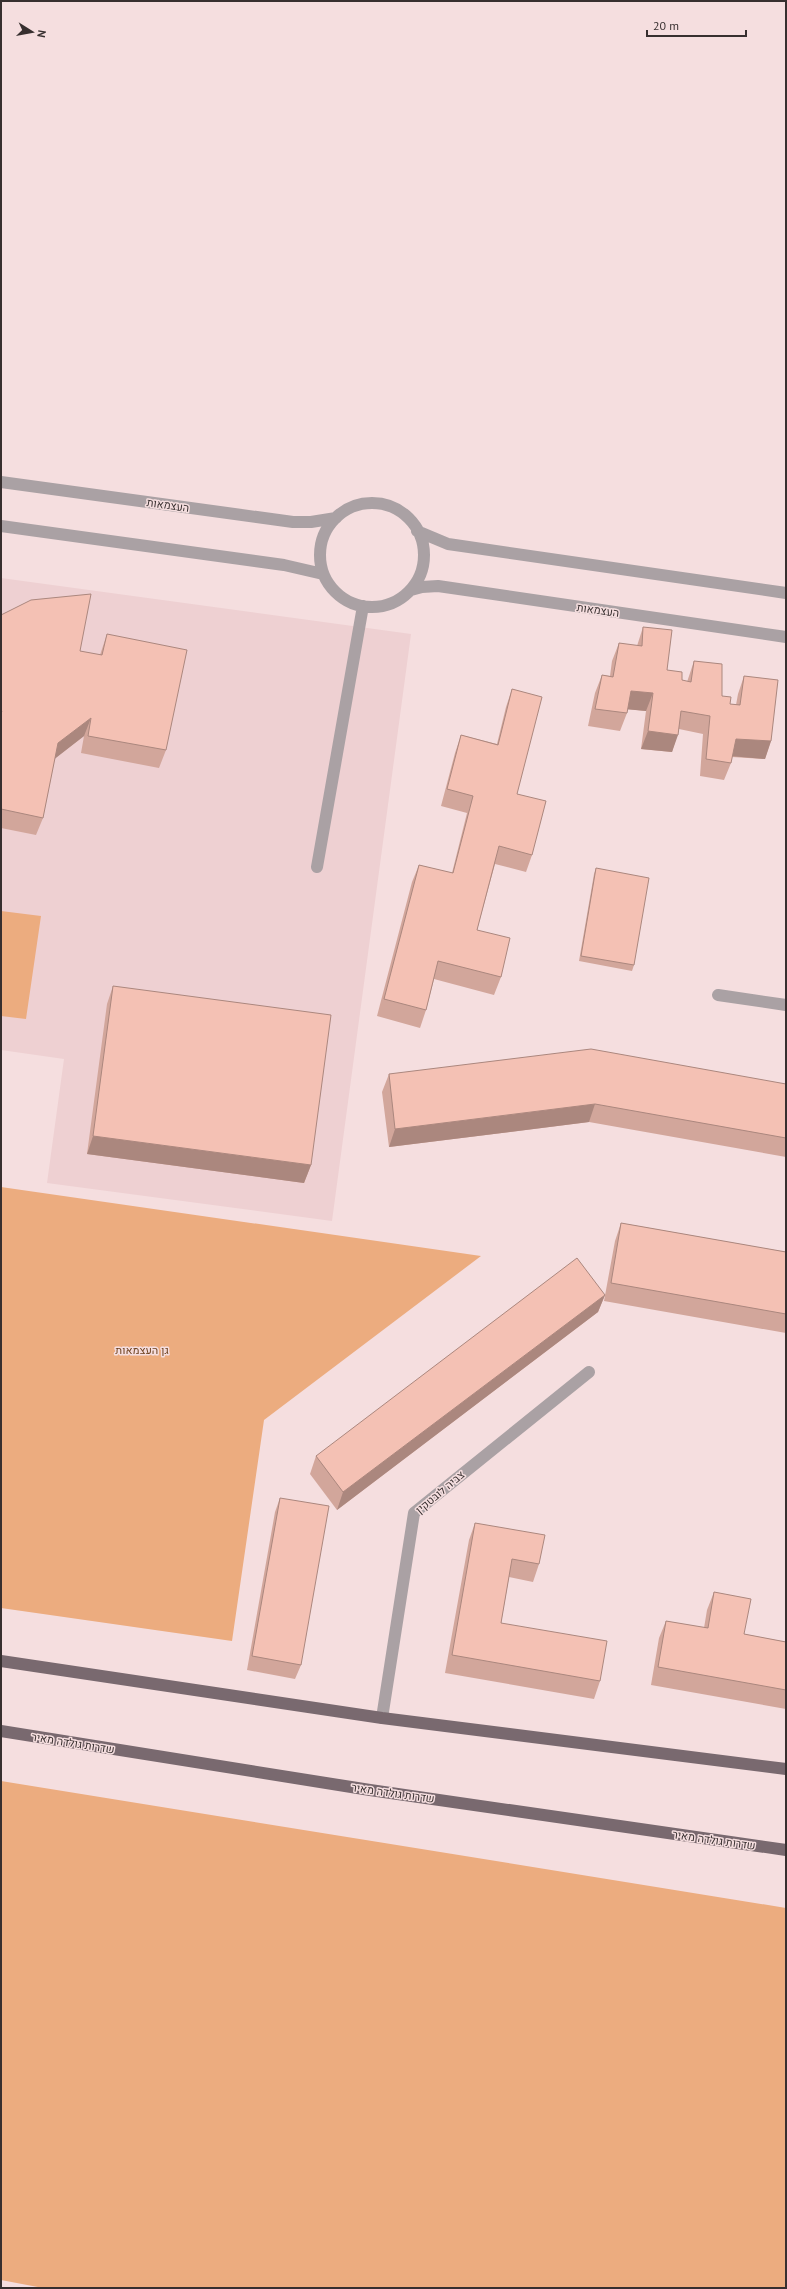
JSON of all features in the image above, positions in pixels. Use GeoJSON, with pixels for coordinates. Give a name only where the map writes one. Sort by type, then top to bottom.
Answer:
{"type":"FeatureCollection","features":[{"type":"Feature","properties":{"kind":"main road"},"geometry":{"type":"LineString","coordinates":[[1,1661],[382,1718],[786,1769]]}},
{"type":"Feature","properties":{"kind":"main road","name":"שדרות גולדה מאיר"},"geometry":{"type":"LineString","coordinates":[[1,1731],[370,1790],[786,1850]]}},
{"type":"Feature","properties":{"kind":"street","name":"העצמאות"},"geometry":{"type":"LineString","coordinates":[[1,482],[293,522],[311,522],[336,518]]}},
{"type":"Feature","properties":{"kind":"street"},"geometry":{"type":"LineString","coordinates":[[376,502],[392,506],[406,515],[418,531],[422,543],[424,560],[419,576],[410,590],[397,600],[380,606],[363,606],[346,600],[332,589],[323,574],[319,556],[322,538],[330,522],[344,510],[359,504],[376,502]]}},
{"type":"Feature","properties":{"kind":"street"},"geometry":{"type":"LineString","coordinates":[[1,526],[284,565],[323,574]]}},
{"type":"Feature","properties":{"kind":"street"},"geometry":{"type":"LineString","coordinates":[[418,531],[448,544],[786,593]]}},
{"type":"Feature","properties":{"kind":"street","name":"העצמאות"},"geometry":{"type":"LineString","coordinates":[[410,590],[422,587],[438,586],[786,637]]}},
{"type":"Feature","properties":{"kind":"street"},"geometry":{"type":"LineString","coordinates":[[317,867],[363,606]]}},
{"type":"Feature","properties":{"kind":"street"},"geometry":{"type":"LineString","coordinates":[[718,995],[786,1005]]}},
{"type":"Feature","properties":{"kind":"street","name":"צביה לובטקין"},"geometry":{"type":"LineString","coordinates":[[382,1718],[414,1513],[589,1372]]}},
{"type":"Feature","properties":{"kind":"shaded area"},"geometry":{"type":"Polygon","coordinates":[[[1,578],[411,634],[332,1221],[47,1183],[64,1059],[1,1050],[1,578]]]}},
{"type":"Feature","properties":{"kind":"green space"},"geometry":{"type":"Polygon","coordinates":[[[1,911],[41,916],[26,1019],[1,1016],[1,911]]]}},
{"type":"Feature","properties":{"kind":"green space","name":"גן העצמאות"},"geometry":{"type":"Polygon","coordinates":[[[1,1187],[481,1256],[264,1420],[232,1641],[1,1608],[1,1187]]]}},
{"type":"Feature","properties":{"kind":"green space"},"geometry":{"type":"Polygon","coordinates":[[[1,1781],[786,1908],[786,2288],[43,2288],[1,2280],[1,1781]]]}},
{"type":"Feature","properties":{"kind":"building"},"geometry":{"type":"Polygon","coordinates":[[[91,594],[80,651],[102,655],[107,634],[187,650],[166,750],[88,736],[91,718],[58,743],[43,818],[1,809],[1,615],[31,600],[91,594]]]}},
{"type":"Feature","properties":{"kind":"building"},"geometry":{"type":"Polygon","coordinates":[[[643,627],[672,630],[667,670],[682,672],[682,680],[691,682],[694,661],[722,664],[722,696],[731,697],[730,704],[740,705],[744,676],[778,680],[771,741],[736,739],[731,763],[706,759],[710,716],[681,711],[678,735],[648,731],[653,693],[631,691],[627,713],[595,709],[602,675],[613,677],[619,643],[642,646],[643,627]]]}},
{"type":"Feature","properties":{"kind":"building"},"geometry":{"type":"Polygon","coordinates":[[[512,689],[542,697],[517,794],[546,801],[532,855],[499,846],[477,930],[510,938],[501,977],[438,961],[426,1010],[384,999],[419,865],[453,873],[473,796],[447,789],[461,735],[498,745],[512,689]]]}},
{"type":"Feature","properties":{"kind":"building"},"geometry":{"type":"Polygon","coordinates":[[[596,868],[649,878],[634,965],[581,956],[596,868]]]}},
{"type":"Feature","properties":{"kind":"building"},"geometry":{"type":"Polygon","coordinates":[[[113,986],[331,1015],[311,1165],[93,1136],[113,986]]]}},
{"type":"Feature","properties":{"kind":"building"},"geometry":{"type":"Polygon","coordinates":[[[591,1049],[786,1084],[786,1138],[595,1104],[395,1129],[389,1074],[591,1049]]]}},
{"type":"Feature","properties":{"kind":"building"},"geometry":{"type":"Polygon","coordinates":[[[621,1223],[786,1252],[786,1314],[611,1283],[621,1223]]]}},
{"type":"Feature","properties":{"kind":"building"},"geometry":{"type":"Polygon","coordinates":[[[577,1258],[605,1295],[343,1492],[316,1456],[577,1258]]]}},
{"type":"Feature","properties":{"kind":"building"},"geometry":{"type":"Polygon","coordinates":[[[280,1498],[329,1506],[301,1665],[252,1656],[280,1498]]]}},
{"type":"Feature","properties":{"kind":"building"},"geometry":{"type":"Polygon","coordinates":[[[475,1523],[545,1535],[539,1564],[512,1559],[501,1623],[607,1641],[600,1681],[452,1655],[475,1523]]]}},
{"type":"Feature","properties":{"kind":"building"},"geometry":{"type":"Polygon","coordinates":[[[714,1592],[751,1599],[744,1634],[786,1642],[786,1690],[658,1667],[666,1621],[708,1628],[714,1592]]]}}]}
